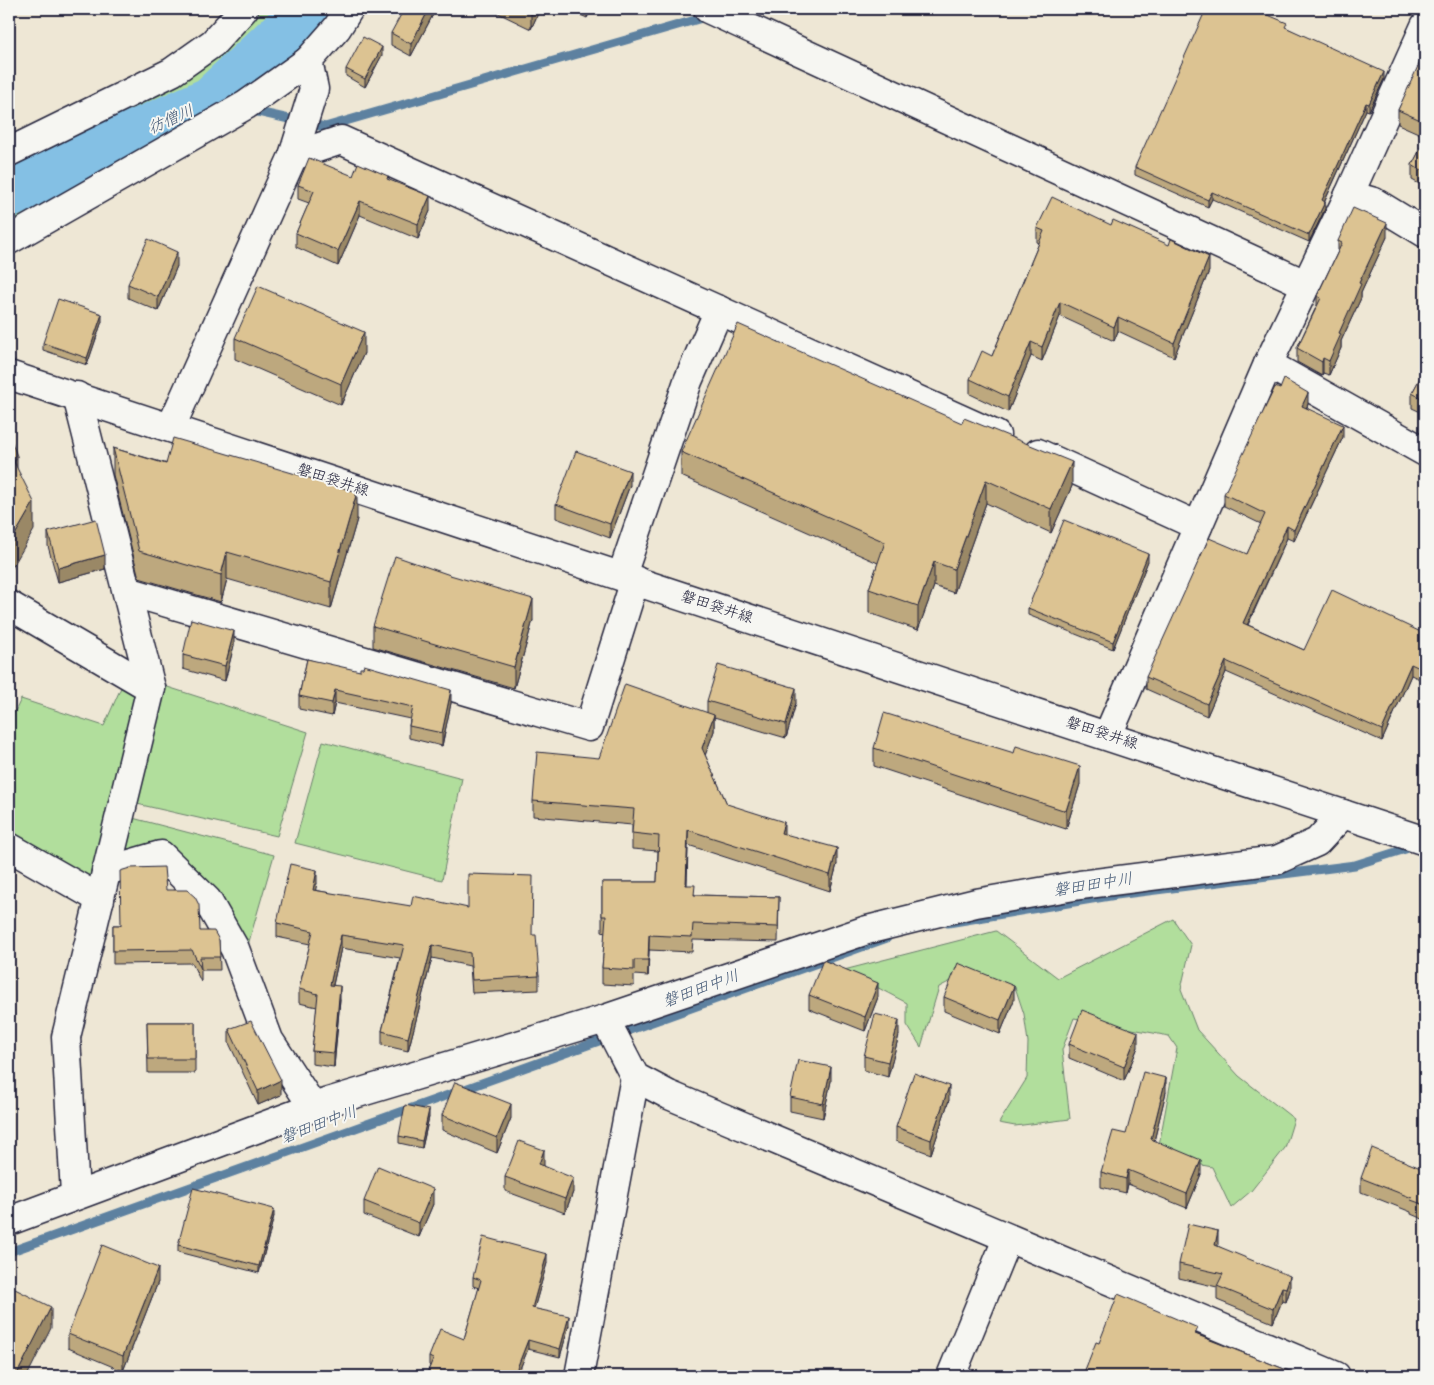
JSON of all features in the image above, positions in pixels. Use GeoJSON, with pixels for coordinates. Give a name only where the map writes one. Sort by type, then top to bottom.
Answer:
{"type":"FeatureCollection","features":[{"type":"Feature","properties":{"kind":"street"},"geometry":{"type":"LineString","coordinates":[[9,152],[172,72],[213,43],[244,9]]}},
{"type":"Feature","properties":{"kind":"street"},"geometry":{"type":"LineString","coordinates":[[9,240],[246,105],[308,61],[337,28],[349,9]]}},
{"type":"Feature","properties":{"kind":"street"},"geometry":{"type":"LineString","coordinates":[[708,9],[1305,284]]}},
{"type":"Feature","properties":{"kind":"street"},"geometry":{"type":"LineString","coordinates":[[1108,735],[1268,364],[1349,195],[1425,26]]}},
{"type":"Feature","properties":{"kind":"street"},"geometry":{"type":"LineString","coordinates":[[171,427],[293,156],[314,89],[308,61]]}},
{"type":"Feature","properties":{"kind":"street"},"geometry":{"type":"LineString","coordinates":[[293,156],[341,140],[1198,526]]}},
{"type":"Feature","properties":{"kind":"street"},"geometry":{"type":"LineString","coordinates":[[1349,195],[1374,202],[1425,233]]}},
{"type":"Feature","properties":{"kind":"street"},"geometry":{"type":"LineString","coordinates":[[127,591],[589,727],[628,578],[688,380],[719,310]]}},
{"type":"Feature","properties":{"kind":"street"},"geometry":{"type":"LineString","coordinates":[[1268,364],[1425,452]]}},
{"type":"Feature","properties":{"kind":"street","name":"磐田袋井線"},"geometry":{"type":"LineString","coordinates":[[9,375],[1108,735],[1425,842]]}},
{"type":"Feature","properties":{"kind":"street"},"geometry":{"type":"LineString","coordinates":[[76,396],[151,688],[66,1037],[76,1194]]}},
{"type":"Feature","properties":{"kind":"street"},"geometry":{"type":"LineString","coordinates":[[9,606],[151,688]]}},
{"type":"Feature","properties":{"kind":"street"},"geometry":{"type":"LineString","coordinates":[[9,1221],[76,1194],[313,1107],[606,1019],[867,930],[967,905],[1080,885],[1277,860],[1317,842],[1343,814]]}},
{"type":"Feature","properties":{"kind":"street"},"geometry":{"type":"LineString","coordinates":[[9,847],[100,899]]}},
{"type":"Feature","properties":{"kind":"street"},"geometry":{"type":"LineString","coordinates":[[106,872],[161,855],[207,900],[235,949],[269,1040],[313,1107]]}},
{"type":"Feature","properties":{"kind":"street"},"geometry":{"type":"LineString","coordinates":[[606,1019],[635,1077],[669,1095],[1336,1376]]}},
{"type":"Feature","properties":{"kind":"street"},"geometry":{"type":"LineString","coordinates":[[579,1376],[635,1077]]}},
{"type":"Feature","properties":{"kind":"street"},"geometry":{"type":"LineString","coordinates":[[951,1376],[1007,1239]]}},
{"type":"Feature","properties":{"kind":"green space"},"geometry":{"type":"Polygon","coordinates":[[[243,9],[345,9],[308,61],[9,240],[9,152],[116,100],[243,9]]]}},
{"type":"Feature","properties":{"kind":"green space"},"geometry":{"type":"Polygon","coordinates":[[[127,674],[308,732],[277,836],[124,801],[121,815],[274,855],[248,945],[161,855],[104,883],[83,879],[9,830],[9,724],[21,699],[104,726],[127,674]]]}},
{"type":"Feature","properties":{"kind":"green space"},"geometry":{"type":"Polygon","coordinates":[[[323,741],[462,778],[442,880],[295,843],[323,741]]]}},
{"type":"Feature","properties":{"kind":"green space"},"geometry":{"type":"Polygon","coordinates":[[[1173,919],[1191,945],[1181,989],[1197,1030],[1239,1076],[1294,1119],[1285,1148],[1251,1191],[1231,1208],[1212,1167],[1157,1156],[1177,1048],[1169,1036],[1074,1018],[1062,1050],[1070,1119],[1015,1126],[999,1123],[1027,1078],[1028,1042],[1024,1014],[1015,987],[977,975],[960,978],[939,987],[921,1047],[907,1025],[907,1003],[844,970],[996,931],[1058,978],[1173,919]]]}},
{"type":"Feature","properties":{"kind":"building"},"geometry":{"type":"Polygon","coordinates":[[[404,9],[429,9],[411,44],[391,33],[404,9]]]}},
{"type":"Feature","properties":{"kind":"building"},"geometry":{"type":"Polygon","coordinates":[[[1206,9],[1254,9],[1287,23],[1285,27],[1384,72],[1369,104],[1366,103],[1322,200],[1325,202],[1309,235],[1212,192],[1208,200],[1135,167],[1206,9]]]}},
{"type":"Feature","properties":{"kind":"building"},"geometry":{"type":"Polygon","coordinates":[[[363,37],[382,47],[365,79],[346,69],[363,37]]]}},
{"type":"Feature","properties":{"kind":"building"},"geometry":{"type":"Polygon","coordinates":[[[1425,54],[1425,122],[1398,110],[1425,54]]]}},
{"type":"Feature","properties":{"kind":"building"},"geometry":{"type":"Polygon","coordinates":[[[1425,140],[1425,173],[1412,165],[1425,140]]]}},
{"type":"Feature","properties":{"kind":"building"},"geometry":{"type":"Polygon","coordinates":[[[309,158],[353,176],[358,163],[388,176],[387,179],[430,196],[418,224],[360,201],[338,251],[296,233],[314,191],[298,185],[309,158]]]}},
{"type":"Feature","properties":{"kind":"building"},"geometry":{"type":"Polygon","coordinates":[[[1052,197],[1111,225],[1113,220],[1169,245],[1171,239],[1209,257],[1174,343],[1118,317],[1114,327],[1060,302],[1042,347],[1031,342],[1008,397],[970,379],[982,351],[992,356],[1044,231],[1037,228],[1052,197]]]}},
{"type":"Feature","properties":{"kind":"building"},"geometry":{"type":"Polygon","coordinates":[[[1353,208],[1387,223],[1359,283],[1361,284],[1339,333],[1341,334],[1329,361],[1323,358],[1322,362],[1297,348],[1321,298],[1317,296],[1342,243],[1338,241],[1353,208]]]}},
{"type":"Feature","properties":{"kind":"building"},"geometry":{"type":"Polygon","coordinates":[[[148,239],[177,252],[158,297],[128,284],[148,239]]]}},
{"type":"Feature","properties":{"kind":"building"},"geometry":{"type":"Polygon","coordinates":[[[258,286],[364,332],[341,384],[235,338],[258,286]]]}},
{"type":"Feature","properties":{"kind":"building"},"geometry":{"type":"Polygon","coordinates":[[[58,299],[102,314],[87,358],[43,343],[58,299]]]}},
{"type":"Feature","properties":{"kind":"building"},"geometry":{"type":"Polygon","coordinates":[[[738,324],[962,423],[964,418],[1072,462],[1051,509],[986,480],[954,569],[934,562],[918,606],[869,589],[885,542],[681,452],[738,324]]]}},
{"type":"Feature","properties":{"kind":"building"},"geometry":{"type":"Polygon","coordinates":[[[1425,369],[1425,400],[1412,393],[1425,369]]]}},
{"type":"Feature","properties":{"kind":"building"},"geometry":{"type":"Polygon","coordinates":[[[1284,379],[1308,393],[1302,406],[1343,425],[1294,530],[1287,526],[1243,623],[1304,650],[1332,590],[1425,634],[1424,670],[1411,664],[1382,730],[1226,661],[1207,704],[1146,677],[1209,538],[1247,554],[1265,514],[1224,494],[1275,387],[1280,389],[1284,379]]]}},
{"type":"Feature","properties":{"kind":"building"},"geometry":{"type":"Polygon","coordinates":[[[9,435],[17,456],[14,462],[34,502],[9,545],[9,435]]]}},
{"type":"Feature","properties":{"kind":"building"},"geometry":{"type":"Polygon","coordinates":[[[173,438],[357,492],[331,582],[227,552],[221,575],[139,551],[113,448],[166,464],[173,438]]]}},
{"type":"Feature","properties":{"kind":"building"},"geometry":{"type":"Polygon","coordinates":[[[576,451],[630,471],[610,524],[556,504],[576,451]]]}},
{"type":"Feature","properties":{"kind":"building"},"geometry":{"type":"Polygon","coordinates":[[[96,519],[105,555],[58,568],[48,532],[96,519]]]}},
{"type":"Feature","properties":{"kind":"building"},"geometry":{"type":"Polygon","coordinates":[[[1064,520],[1148,554],[1113,642],[1028,608],[1064,520]]]}},
{"type":"Feature","properties":{"kind":"building"},"geometry":{"type":"Polygon","coordinates":[[[395,556],[450,575],[533,599],[514,667],[373,626],[395,556]]]}},
{"type":"Feature","properties":{"kind":"building"},"geometry":{"type":"Polygon","coordinates":[[[191,619],[234,631],[225,666],[183,655],[191,619]]]}},
{"type":"Feature","properties":{"kind":"building"},"geometry":{"type":"Polygon","coordinates":[[[307,659],[360,671],[360,668],[363,668],[364,665],[451,690],[442,733],[409,726],[413,707],[335,690],[332,703],[299,696],[307,659]]]}},
{"type":"Feature","properties":{"kind":"building"},"geometry":{"type":"Polygon","coordinates":[[[718,665],[796,688],[786,724],[707,701],[718,665]]]}},
{"type":"Feature","properties":{"kind":"building"},"geometry":{"type":"Polygon","coordinates":[[[625,684],[714,715],[702,748],[727,804],[784,822],[781,833],[837,848],[830,875],[688,830],[686,885],[695,885],[694,895],[779,897],[778,927],[693,924],[692,937],[649,935],[648,960],[634,960],[634,970],[602,968],[606,916],[602,916],[602,882],[657,882],[659,836],[632,833],[634,809],[533,801],[537,752],[599,758],[625,684]]]}},
{"type":"Feature","properties":{"kind":"building"},"geometry":{"type":"Polygon","coordinates":[[[884,713],[1014,753],[1016,746],[1080,766],[1066,811],[874,748],[884,713]]]}},
{"type":"Feature","properties":{"kind":"building"},"geometry":{"type":"Polygon","coordinates":[[[290,864],[317,870],[313,890],[411,906],[413,896],[468,908],[468,874],[533,876],[532,935],[536,935],[539,976],[472,980],[470,953],[432,945],[408,1038],[382,1031],[404,945],[341,935],[330,985],[340,986],[334,1053],[312,1051],[318,994],[299,989],[313,931],[277,923],[290,864]]]}},
{"type":"Feature","properties":{"kind":"building"},"geometry":{"type":"Polygon","coordinates":[[[164,867],[166,890],[187,890],[195,897],[199,905],[200,931],[214,931],[219,940],[220,957],[200,957],[201,969],[192,950],[113,951],[113,925],[121,925],[120,871],[130,868],[164,867]]]}},
{"type":"Feature","properties":{"kind":"building"},"geometry":{"type":"Polygon","coordinates":[[[823,960],[878,983],[865,1017],[809,995],[823,960]]]}},
{"type":"Feature","properties":{"kind":"building"},"geometry":{"type":"Polygon","coordinates":[[[958,963],[1014,986],[1000,1020],[944,997],[958,963]]]}},
{"type":"Feature","properties":{"kind":"building"},"geometry":{"type":"Polygon","coordinates":[[[1082,1010],[1138,1032],[1124,1067],[1069,1044],[1082,1010]]]}},
{"type":"Feature","properties":{"kind":"building"},"geometry":{"type":"Polygon","coordinates":[[[875,1014],[899,1020],[888,1062],[864,1056],[875,1014]]]}},
{"type":"Feature","properties":{"kind":"building"},"geometry":{"type":"Polygon","coordinates":[[[251,1021],[281,1080],[258,1091],[229,1029],[251,1021]]]}},
{"type":"Feature","properties":{"kind":"building"},"geometry":{"type":"Polygon","coordinates":[[[147,1022],[195,1022],[195,1059],[148,1059],[147,1022]]]}},
{"type":"Feature","properties":{"kind":"building"},"geometry":{"type":"Polygon","coordinates":[[[798,1060],[831,1067],[823,1104],[790,1097],[798,1060]]]}},
{"type":"Feature","properties":{"kind":"building"},"geometry":{"type":"Polygon","coordinates":[[[1143,1072],[1166,1078],[1151,1139],[1201,1160],[1187,1194],[1128,1170],[1126,1179],[1101,1172],[1113,1131],[1126,1134],[1143,1072]]]}},
{"type":"Feature","properties":{"kind":"building"},"geometry":{"type":"Polygon","coordinates":[[[914,1073],[949,1086],[931,1140],[896,1127],[914,1073]]]}},
{"type":"Feature","properties":{"kind":"building"},"geometry":{"type":"Polygon","coordinates":[[[455,1082],[511,1104],[497,1138],[442,1115],[455,1082]]]}},
{"type":"Feature","properties":{"kind":"building"},"geometry":{"type":"Polygon","coordinates":[[[405,1105],[429,1110],[422,1141],[399,1136],[405,1105]]]}},
{"type":"Feature","properties":{"kind":"building"},"geometry":{"type":"Polygon","coordinates":[[[519,1141],[544,1150],[539,1164],[573,1178],[565,1199],[505,1177],[519,1141]]]}},
{"type":"Feature","properties":{"kind":"building"},"geometry":{"type":"Polygon","coordinates":[[[1372,1148],[1423,1169],[1425,1164],[1425,1205],[1361,1178],[1372,1148]]]}},
{"type":"Feature","properties":{"kind":"building"},"geometry":{"type":"Polygon","coordinates":[[[378,1166],[433,1189],[419,1223],[364,1201],[378,1166]]]}},
{"type":"Feature","properties":{"kind":"building"},"geometry":{"type":"Polygon","coordinates":[[[193,1188],[274,1209],[259,1266],[178,1245],[193,1188]]]}},
{"type":"Feature","properties":{"kind":"building"},"geometry":{"type":"Polygon","coordinates":[[[1188,1224],[1218,1231],[1215,1245],[1290,1276],[1286,1288],[1282,1287],[1273,1309],[1217,1286],[1223,1274],[1179,1264],[1188,1224]]]}},
{"type":"Feature","properties":{"kind":"building"},"geometry":{"type":"Polygon","coordinates":[[[483,1237],[547,1254],[532,1308],[569,1316],[560,1349],[528,1340],[514,1376],[426,1376],[433,1359],[429,1357],[440,1329],[464,1339],[481,1280],[473,1277],[483,1237]]]}},
{"type":"Feature","properties":{"kind":"building"},"geometry":{"type":"Polygon","coordinates":[[[102,1245],[158,1268],[123,1356],[68,1334],[102,1245]]]}},
{"type":"Feature","properties":{"kind":"building"},"geometry":{"type":"Polygon","coordinates":[[[9,1286],[51,1307],[16,1376],[9,1376],[9,1286]]]}},
{"type":"Feature","properties":{"kind":"building"},"geometry":{"type":"Polygon","coordinates":[[[1118,1294],[1198,1328],[1195,1334],[1302,1376],[1089,1376],[1091,1372],[1085,1370],[1096,1342],[1099,1343],[1118,1294]]]}},
{"type":"Feature","properties":{"kind":"waterway","name":"彷僧川"},"geometry":{"type":"LineString","coordinates":[[9,192],[212,102],[293,26],[306,9]]}},
{"type":"Feature","properties":{"kind":"waterway"},"geometry":{"type":"LineString","coordinates":[[249,110],[325,127],[709,16]]}},
{"type":"Feature","properties":{"kind":"waterway"},"geometry":{"type":"LineString","coordinates":[[212,102],[232,106]]}},
{"type":"Feature","properties":{"kind":"waterway","name":"磐田田中川"},"geometry":{"type":"LineString","coordinates":[[948,923],[1116,895],[1355,865],[1415,846]]}},
{"type":"Feature","properties":{"kind":"waterway","name":"磐田田中川"},"geometry":{"type":"LineString","coordinates":[[9,1252],[887,938]]}}]}
